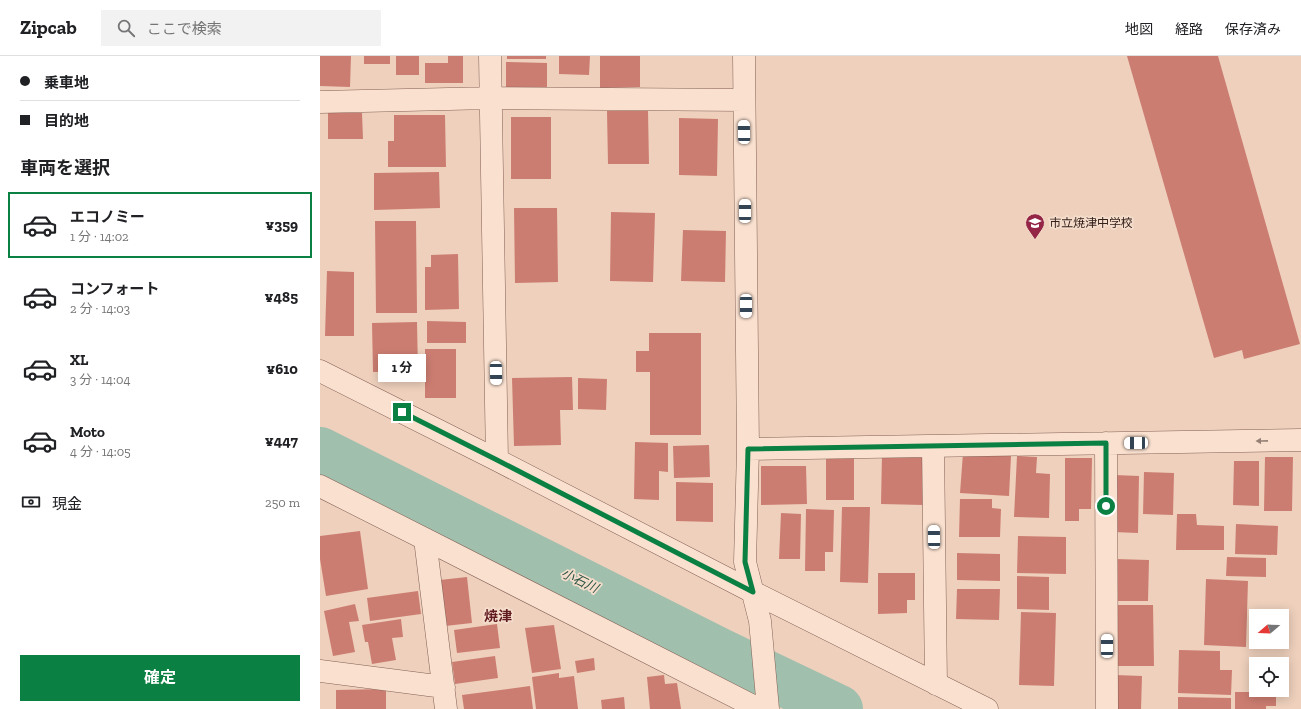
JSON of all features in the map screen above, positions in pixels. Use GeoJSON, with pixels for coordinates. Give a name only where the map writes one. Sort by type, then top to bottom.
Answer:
{"type":"FeatureCollection","features":[{"type":"Feature","properties":{"kind":"street"},"geometry":{"type":"LineString","coordinates":[[490,56],[497,460]]}},
{"type":"Feature","properties":{"kind":"street"},"geometry":{"type":"LineString","coordinates":[[320,486],[765,707],[762,635],[760,621],[745,562],[748,449],[744,56]]}},
{"type":"Feature","properties":{"kind":"street"},"geometry":{"type":"LineString","coordinates":[[320,102],[491,98],[744,100]]}},
{"type":"Feature","properties":{"kind":"street"},"geometry":{"type":"LineString","coordinates":[[320,372],[497,460],[753,592],[987,709]]}},
{"type":"Feature","properties":{"kind":"street"},"geometry":{"type":"LineString","coordinates":[[748,449],[1301,440]]}},
{"type":"Feature","properties":{"kind":"street"},"geometry":{"type":"LineString","coordinates":[[1106,443],[1107,709]]}},
{"type":"Feature","properties":{"kind":"street"},"geometry":{"type":"LineString","coordinates":[[933,446],[936,684]]}},
{"type":"Feature","properties":{"kind":"street"},"geometry":{"type":"LineString","coordinates":[[425,539],[446,709]]}},
{"type":"Feature","properties":{"kind":"street"},"geometry":{"type":"LineString","coordinates":[[320,671],[444,687]]}},
{"type":"Feature","properties":{"kind":"building"},"geometry":{"type":"Polygon","coordinates":[[[320,56],[351,56],[350,87],[320,86],[320,56]]]}},
{"type":"Feature","properties":{"kind":"building"},"geometry":{"type":"Polygon","coordinates":[[[364,56],[390,56],[390,64],[364,64],[364,56]]]}},
{"type":"Feature","properties":{"kind":"building"},"geometry":{"type":"Polygon","coordinates":[[[396,56],[419,56],[419,75],[396,75],[396,56]]]}},
{"type":"Feature","properties":{"kind":"building"},"geometry":{"type":"Polygon","coordinates":[[[448,56],[463,56],[463,83],[425,83],[425,63],[448,63],[448,56]]]}},
{"type":"Feature","properties":{"kind":"building"},"geometry":{"type":"Polygon","coordinates":[[[507,56],[546,56],[546,59],[507,59],[507,56]]]}},
{"type":"Feature","properties":{"kind":"building"},"geometry":{"type":"Polygon","coordinates":[[[559,56],[590,56],[589,75],[559,74],[559,56]]]}},
{"type":"Feature","properties":{"kind":"building"},"geometry":{"type":"Polygon","coordinates":[[[600,56],[640,56],[640,87],[600,88],[600,56]]]}},
{"type":"Feature","properties":{"kind":"building"},"geometry":{"type":"Polygon","coordinates":[[[1127,56],[1218,56],[1300,344],[1244,359],[1242,350],[1214,358],[1127,56]]]}},
{"type":"Feature","properties":{"kind":"building"},"geometry":{"type":"Polygon","coordinates":[[[506,62],[547,63],[547,88],[506,88],[506,62]]]}},
{"type":"Feature","properties":{"kind":"building"},"geometry":{"type":"Polygon","coordinates":[[[607,111],[648,111],[649,164],[608,164],[607,111]]]}},
{"type":"Feature","properties":{"kind":"building"},"geometry":{"type":"Polygon","coordinates":[[[328,113],[362,113],[363,139],[328,139],[328,113]]]}},
{"type":"Feature","properties":{"kind":"building"},"geometry":{"type":"Polygon","coordinates":[[[394,115],[445,115],[446,167],[388,167],[388,141],[394,141],[394,115]]]}},
{"type":"Feature","properties":{"kind":"building"},"geometry":{"type":"Polygon","coordinates":[[[511,117],[551,117],[551,179],[511,179],[511,117]]]}},
{"type":"Feature","properties":{"kind":"building"},"geometry":{"type":"Polygon","coordinates":[[[679,118],[718,119],[717,176],[679,175],[679,118]]]}},
{"type":"Feature","properties":{"kind":"building"},"geometry":{"type":"Polygon","coordinates":[[[439,172],[440,208],[374,210],[374,173],[439,172]]]}},
{"type":"Feature","properties":{"kind":"building"},"geometry":{"type":"Polygon","coordinates":[[[514,208],[557,208],[558,282],[515,283],[514,208]]]}},
{"type":"Feature","properties":{"kind":"building"},"geometry":{"type":"Polygon","coordinates":[[[611,212],[655,213],[653,282],[610,281],[611,212]]]}},
{"type":"Feature","properties":{"kind":"building"},"geometry":{"type":"Polygon","coordinates":[[[375,221],[416,221],[417,313],[376,313],[375,221]]]}},
{"type":"Feature","properties":{"kind":"building"},"geometry":{"type":"Polygon","coordinates":[[[683,230],[726,231],[725,282],[681,281],[683,230]]]}},
{"type":"Feature","properties":{"kind":"building"},"geometry":{"type":"Polygon","coordinates":[[[458,254],[459,309],[425,310],[425,267],[431,267],[431,255],[458,254]]]}},
{"type":"Feature","properties":{"kind":"building"},"geometry":{"type":"Polygon","coordinates":[[[327,271],[354,272],[354,336],[325,336],[327,271]]]}},
{"type":"Feature","properties":{"kind":"building"},"geometry":{"type":"Polygon","coordinates":[[[427,321],[466,322],[466,343],[427,343],[427,321]]]}},
{"type":"Feature","properties":{"kind":"building"},"geometry":{"type":"Polygon","coordinates":[[[417,322],[418,371],[373,372],[372,323],[417,322]]]}},
{"type":"Feature","properties":{"kind":"building"},"geometry":{"type":"Polygon","coordinates":[[[649,333],[701,333],[701,435],[650,435],[650,372],[636,372],[636,351],[649,351],[649,333]]]}},
{"type":"Feature","properties":{"kind":"building"},"geometry":{"type":"Polygon","coordinates":[[[425,349],[456,349],[456,398],[425,398],[425,349]]]}},
{"type":"Feature","properties":{"kind":"building"},"geometry":{"type":"Polygon","coordinates":[[[572,377],[573,410],[560,410],[561,445],[514,446],[512,378],[572,377]]]}},
{"type":"Feature","properties":{"kind":"building"},"geometry":{"type":"Polygon","coordinates":[[[578,378],[607,379],[606,410],[578,409],[578,378]]]}},
{"type":"Feature","properties":{"kind":"building"},"geometry":{"type":"Polygon","coordinates":[[[635,442],[668,443],[668,472],[659,471],[659,500],[634,499],[635,442]]]}},
{"type":"Feature","properties":{"kind":"building"},"geometry":{"type":"Polygon","coordinates":[[[709,445],[710,477],[674,478],[673,446],[709,445]]]}},
{"type":"Feature","properties":{"kind":"building"},"geometry":{"type":"Polygon","coordinates":[[[882,453],[924,454],[924,505],[881,504],[882,453]]]}},
{"type":"Feature","properties":{"kind":"building"},"geometry":{"type":"Polygon","coordinates":[[[963,453],[1011,456],[1009,496],[960,493],[963,453]]]}},
{"type":"Feature","properties":{"kind":"building"},"geometry":{"type":"Polygon","coordinates":[[[826,455],[854,455],[854,500],[826,500],[826,455]]]}},
{"type":"Feature","properties":{"kind":"building"},"geometry":{"type":"Polygon","coordinates":[[[1017,456],[1037,457],[1036,473],[1050,474],[1049,518],[1014,517],[1017,456]]]}},
{"type":"Feature","properties":{"kind":"building"},"geometry":{"type":"Polygon","coordinates":[[[1265,457],[1293,457],[1292,511],[1264,511],[1265,457]]]}},
{"type":"Feature","properties":{"kind":"building"},"geometry":{"type":"Polygon","coordinates":[[[1065,458],[1092,458],[1091,509],[1079,509],[1079,521],[1065,521],[1065,458]]]}},
{"type":"Feature","properties":{"kind":"building"},"geometry":{"type":"Polygon","coordinates":[[[1234,461],[1259,461],[1259,506],[1233,505],[1234,461]]]}},
{"type":"Feature","properties":{"kind":"building"},"geometry":{"type":"Polygon","coordinates":[[[761,466],[806,466],[807,504],[761,505],[761,466]]]}},
{"type":"Feature","properties":{"kind":"building"},"geometry":{"type":"Polygon","coordinates":[[[1144,472],[1174,473],[1173,515],[1143,514],[1144,472]]]}},
{"type":"Feature","properties":{"kind":"building"},"geometry":{"type":"Polygon","coordinates":[[[1114,475],[1139,476],[1138,533],[1113,532],[1114,475]]]}},
{"type":"Feature","properties":{"kind":"building"},"geometry":{"type":"Polygon","coordinates":[[[676,482],[713,483],[713,522],[676,521],[676,482]]]}},
{"type":"Feature","properties":{"kind":"building"},"geometry":{"type":"Polygon","coordinates":[[[960,499],[992,499],[992,508],[1001,509],[1000,537],[959,537],[960,499]]]}},
{"type":"Feature","properties":{"kind":"building"},"geometry":{"type":"Polygon","coordinates":[[[842,507],[870,507],[868,583],[840,582],[842,507]]]}},
{"type":"Feature","properties":{"kind":"building"},"geometry":{"type":"Polygon","coordinates":[[[806,509],[834,510],[833,552],[825,552],[825,571],[805,571],[806,509]]]}},
{"type":"Feature","properties":{"kind":"building"},"geometry":{"type":"Polygon","coordinates":[[[781,513],[801,514],[800,559],[779,559],[781,513]]]}},
{"type":"Feature","properties":{"kind":"building"},"geometry":{"type":"Polygon","coordinates":[[[1177,514],[1196,514],[1197,525],[1224,526],[1224,550],[1176,550],[1177,514]]]}},
{"type":"Feature","properties":{"kind":"building"},"geometry":{"type":"Polygon","coordinates":[[[1236,524],[1278,526],[1277,555],[1235,554],[1236,524]]]}},
{"type":"Feature","properties":{"kind":"building"},"geometry":{"type":"Polygon","coordinates":[[[360,531],[368,589],[326,596],[320,559],[320,536],[360,531]]]}},
{"type":"Feature","properties":{"kind":"building"},"geometry":{"type":"Polygon","coordinates":[[[1018,536],[1066,537],[1066,574],[1017,573],[1018,536]]]}},
{"type":"Feature","properties":{"kind":"building"},"geometry":{"type":"Polygon","coordinates":[[[957,553],[1000,554],[1000,581],[957,580],[957,553]]]}},
{"type":"Feature","properties":{"kind":"building"},"geometry":{"type":"Polygon","coordinates":[[[1227,557],[1266,558],[1266,577],[1226,576],[1227,557]]]}},
{"type":"Feature","properties":{"kind":"building"},"geometry":{"type":"Polygon","coordinates":[[[1116,559],[1149,560],[1148,601],[1115,601],[1116,559]]]}},
{"type":"Feature","properties":{"kind":"building"},"geometry":{"type":"Polygon","coordinates":[[[878,573],[915,573],[915,600],[907,600],[907,613],[878,614],[878,573]]]}},
{"type":"Feature","properties":{"kind":"building"},"geometry":{"type":"Polygon","coordinates":[[[1017,576],[1049,577],[1049,610],[1017,609],[1017,576]]]}},
{"type":"Feature","properties":{"kind":"building"},"geometry":{"type":"Polygon","coordinates":[[[467,577],[472,623],[445,626],[440,580],[467,577]]]}},
{"type":"Feature","properties":{"kind":"building"},"geometry":{"type":"Polygon","coordinates":[[[1206,579],[1248,581],[1246,647],[1204,645],[1206,579]]]}},
{"type":"Feature","properties":{"kind":"building"},"geometry":{"type":"Polygon","coordinates":[[[957,589],[1000,589],[999,620],[956,619],[957,589]]]}},
{"type":"Feature","properties":{"kind":"building"},"geometry":{"type":"Polygon","coordinates":[[[418,591],[421,614],[370,621],[367,598],[418,591]]]}},
{"type":"Feature","properties":{"kind":"building"},"geometry":{"type":"Polygon","coordinates":[[[355,604],[359,621],[349,622],[355,652],[333,656],[324,611],[355,604]]]}},
{"type":"Feature","properties":{"kind":"building"},"geometry":{"type":"Polygon","coordinates":[[[1115,605],[1153,605],[1154,666],[1115,666],[1115,605]]]}},
{"type":"Feature","properties":{"kind":"building"},"geometry":{"type":"Polygon","coordinates":[[[1021,612],[1056,613],[1054,686],[1019,685],[1021,612]]]}},
{"type":"Feature","properties":{"kind":"building"},"geometry":{"type":"Polygon","coordinates":[[[401,619],[403,637],[392,638],[396,660],[372,664],[368,642],[365,642],[362,625],[401,619]]]}},
{"type":"Feature","properties":{"kind":"building"},"geometry":{"type":"Polygon","coordinates":[[[497,624],[500,648],[457,653],[454,630],[497,624]]]}},
{"type":"Feature","properties":{"kind":"building"},"geometry":{"type":"Polygon","coordinates":[[[554,625],[561,669],[532,673],[525,628],[554,625]]]}},
{"type":"Feature","properties":{"kind":"building"},"geometry":{"type":"Polygon","coordinates":[[[1179,650],[1220,651],[1220,670],[1232,670],[1231,695],[1178,693],[1179,650]]]}},
{"type":"Feature","properties":{"kind":"building"},"geometry":{"type":"Polygon","coordinates":[[[495,656],[498,678],[455,684],[452,662],[495,656]]]}},
{"type":"Feature","properties":{"kind":"building"},"geometry":{"type":"Polygon","coordinates":[[[594,658],[595,670],[577,673],[575,661],[594,658]]]}},
{"type":"Feature","properties":{"kind":"building"},"geometry":{"type":"Polygon","coordinates":[[[559,673],[559,678],[574,676],[578,709],[536,709],[532,677],[559,673]]]}},
{"type":"Feature","properties":{"kind":"building"},"geometry":{"type":"Polygon","coordinates":[[[664,675],[665,684],[677,683],[681,709],[650,709],[647,677],[664,675]]]}},
{"type":"Feature","properties":{"kind":"building"},"geometry":{"type":"Polygon","coordinates":[[[1115,675],[1142,676],[1141,709],[1115,709],[1115,675]]]}},
{"type":"Feature","properties":{"kind":"building"},"geometry":{"type":"Polygon","coordinates":[[[530,686],[533,709],[464,709],[462,695],[530,686]]]}},
{"type":"Feature","properties":{"kind":"building"},"geometry":{"type":"Polygon","coordinates":[[[386,689],[386,709],[336,709],[336,690],[386,689]]]}},
{"type":"Feature","properties":{"kind":"building"},"geometry":{"type":"Polygon","coordinates":[[[1235,692],[1249,692],[1249,697],[1276,697],[1276,706],[1266,706],[1266,709],[1235,709],[1235,692]]]}},
{"type":"Feature","properties":{"kind":"building"},"geometry":{"type":"Polygon","coordinates":[[[624,697],[625,709],[602,709],[601,700],[624,697]]]}},
{"type":"Feature","properties":{"kind":"building"},"geometry":{"type":"Polygon","coordinates":[[[1178,697],[1231,698],[1231,709],[1178,709],[1178,697]]]}},
{"type":"Feature","properties":{"kind":"waterway","name":"小石川"},"geometry":{"type":"LineString","coordinates":[[320,451],[720,652],[839,709]]}},
{"type":"Feature","properties":{"kind":"place","name":"市立焼津中学校"},"geometry":{"type":"Point","coordinates":[1035,240]}},
{"type":"Feature","properties":{"kind":"district","name":"焼津"},"geometry":{"type":"Point","coordinates":[498,616]}},
{"type":"Feature","properties":{"kind":"route"},"geometry":{"type":"LineString","coordinates":[[402,412],[753,592],[745,562],[748,449],[1106,443],[1106,506]]}}]}
